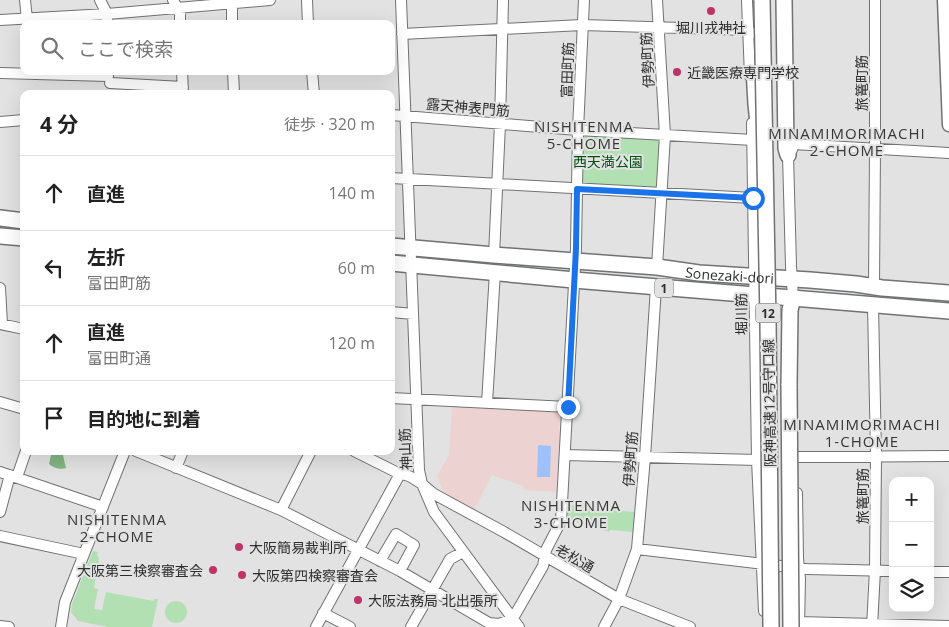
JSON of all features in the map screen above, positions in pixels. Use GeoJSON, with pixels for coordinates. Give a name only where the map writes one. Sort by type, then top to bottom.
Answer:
{"type":"FeatureCollection","features":[{"type":"Feature","properties":{"kind":"highway"},"geometry":{"type":"LineString","coordinates":[[753,0],[756,104],[765,156]]}},
{"type":"Feature","properties":{"kind":"highway","name":"阪神高速12号守口線"},"geometry":{"type":"LineString","coordinates":[[762,0],[771,627]]}},
{"type":"Feature","properties":{"kind":"highway","name":"阪神高速12号守口線"},"geometry":{"type":"LineString","coordinates":[[772,0],[778,290],[781,627]]}},
{"type":"Feature","properties":{"kind":"highway"},"geometry":{"type":"LineString","coordinates":[[784,0],[789,143]]}},
{"type":"Feature","properties":{"kind":"highway"},"geometry":{"type":"LineString","coordinates":[[0,217],[20,219]]}},
{"type":"Feature","properties":{"kind":"highway"},"geometry":{"type":"LineString","coordinates":[[0,226],[20,228]]}},
{"type":"Feature","properties":{"kind":"highway"},"geometry":{"type":"LineString","coordinates":[[0,236],[20,238]]}},
{"type":"Feature","properties":{"kind":"highway","name":"Sonezaki-dori"},"geometry":{"type":"LineString","coordinates":[[395,246],[949,293]]}},
{"type":"Feature","properties":{"kind":"highway","name":"Sonezaki-dori"},"geometry":{"type":"LineString","coordinates":[[395,264],[949,311]]}},
{"type":"Feature","properties":{"kind":"highway"},"geometry":{"type":"LineString","coordinates":[[793,298],[790,310],[789,385],[796,625]]}},
{"type":"Feature","properties":{"kind":"main road"},"geometry":{"type":"LineString","coordinates":[[944,0],[949,125]]}},
{"type":"Feature","properties":{"kind":"street"},"geometry":{"type":"LineString","coordinates":[[25,0],[27,19]]}},
{"type":"Feature","properties":{"kind":"street"},"geometry":{"type":"LineString","coordinates":[[100,0],[107,19]]}},
{"type":"Feature","properties":{"kind":"street"},"geometry":{"type":"LineString","coordinates":[[0,20],[107,19],[174,4],[270,0]]}},
{"type":"Feature","properties":{"kind":"street"},"geometry":{"type":"LineString","coordinates":[[306,0],[308,20]]}},
{"type":"Feature","properties":{"kind":"street","name":"神山筋"},"geometry":{"type":"LineString","coordinates":[[401,0],[419,470],[422,484],[434,512],[513,624]]}},
{"type":"Feature","properties":{"kind":"street"},"geometry":{"type":"LineString","coordinates":[[494,255],[503,0]]}},
{"type":"Feature","properties":{"kind":"street","name":"富田町筋"},"geometry":{"type":"LineString","coordinates":[[568,407],[584,0]]}},
{"type":"Feature","properties":{"kind":"street","name":"伊勢町筋"},"geometry":{"type":"LineString","coordinates":[[657,0],[665,135],[657,267]]}},
{"type":"Feature","properties":{"kind":"street","name":"堀川筋"},"geometry":{"type":"LineString","coordinates":[[747,0],[752,140],[757,460],[764,627]]}},
{"type":"Feature","properties":{"kind":"street"},"geometry":{"type":"LineString","coordinates":[[766,0],[770,198]]}},
{"type":"Feature","properties":{"kind":"street"},"geometry":{"type":"LineString","coordinates":[[790,0],[789,143],[792,279],[796,311],[800,579],[796,625],[949,626]]}},
{"type":"Feature","properties":{"kind":"street","name":"旅篭町筋"},"geometry":{"type":"LineString","coordinates":[[874,0],[874,286]]}},
{"type":"Feature","properties":{"kind":"street"},"geometry":{"type":"LineString","coordinates":[[232,3],[232,20]]}},
{"type":"Feature","properties":{"kind":"street"},"geometry":{"type":"LineString","coordinates":[[174,4],[180,14],[180,20]]}},
{"type":"Feature","properties":{"kind":"street"},"geometry":{"type":"LineString","coordinates":[[402,34],[582,25],[749,30],[767,64]]}},
{"type":"Feature","properties":{"kind":"street"},"geometry":{"type":"LineString","coordinates":[[395,48],[403,47]]}},
{"type":"Feature","properties":{"kind":"street"},"geometry":{"type":"LineString","coordinates":[[0,73],[20,74]]}},
{"type":"Feature","properties":{"kind":"street"},"geometry":{"type":"LineString","coordinates":[[27,75],[109,81],[183,90],[182,75]]}},
{"type":"Feature","properties":{"kind":"street"},"geometry":{"type":"LineString","coordinates":[[233,75],[234,90]]}},
{"type":"Feature","properties":{"kind":"street"},"geometry":{"type":"LineString","coordinates":[[312,75],[314,90]]}},
{"type":"Feature","properties":{"kind":"street","name":"露天神表門筋"},"geometry":{"type":"LineString","coordinates":[[395,115],[578,130],[752,140]]}},
{"type":"Feature","properties":{"kind":"street"},"geometry":{"type":"LineString","coordinates":[[0,122],[20,120]]}},
{"type":"Feature","properties":{"kind":"street"},"geometry":{"type":"LineString","coordinates":[[789,143],[949,153]]}},
{"type":"Feature","properties":{"kind":"street"},"geometry":{"type":"LineString","coordinates":[[395,178],[753,198]]}},
{"type":"Feature","properties":{"kind":"street"},"geometry":{"type":"LineString","coordinates":[[487,403],[495,272]]}},
{"type":"Feature","properties":{"kind":"street","name":"伊勢町筋"},"geometry":{"type":"LineString","coordinates":[[604,627],[619,598],[637,549],[656,287]]}},
{"type":"Feature","properties":{"kind":"street"},"geometry":{"type":"LineString","coordinates":[[0,288],[1,324],[20,328]]}},
{"type":"Feature","properties":{"kind":"street","name":"旅篭町筋"},"geometry":{"type":"LineString","coordinates":[[872,626],[875,570],[876,456],[873,305]]}},
{"type":"Feature","properties":{"kind":"street"},"geometry":{"type":"LineString","coordinates":[[395,312],[413,314]]}},
{"type":"Feature","properties":{"kind":"street"},"geometry":{"type":"LineString","coordinates":[[145,455],[281,510],[380,560],[489,622],[513,624],[543,566],[546,550],[561,521],[568,407],[395,398]]}},
{"type":"Feature","properties":{"kind":"street"},"geometry":{"type":"LineString","coordinates":[[0,402],[20,408]]}},
{"type":"Feature","properties":{"kind":"street"},"geometry":{"type":"LineString","coordinates":[[0,512],[9,474],[23,455]]}},
{"type":"Feature","properties":{"kind":"street"},"geometry":{"type":"LineString","coordinates":[[62,627],[65,602],[123,455]]}},
{"type":"Feature","properties":{"kind":"street"},"geometry":{"type":"LineString","coordinates":[[176,468],[181,455]]}},
{"type":"Feature","properties":{"kind":"street"},"geometry":{"type":"LineString","coordinates":[[281,510],[309,455]]}},
{"type":"Feature","properties":{"kind":"street","name":"老松通"},"geometry":{"type":"LineString","coordinates":[[362,455],[400,474],[411,476],[434,494],[619,598],[690,627]]}},
{"type":"Feature","properties":{"kind":"street"},"geometry":{"type":"LineString","coordinates":[[565,455],[757,460]]}},
{"type":"Feature","properties":{"kind":"street"},"geometry":{"type":"LineString","coordinates":[[774,455],[776,627]]}},
{"type":"Feature","properties":{"kind":"street"},"geometry":{"type":"LineString","coordinates":[[797,457],[949,456]]}},
{"type":"Feature","properties":{"kind":"street"},"geometry":{"type":"LineString","coordinates":[[9,474],[103,508]]}},
{"type":"Feature","properties":{"kind":"street"},"geometry":{"type":"LineString","coordinates":[[316,627],[400,474]]}},
{"type":"Feature","properties":{"kind":"street"},"geometry":{"type":"LineString","coordinates":[[380,560],[396,534],[414,545],[400,571]]}},
{"type":"Feature","properties":{"kind":"street"},"geometry":{"type":"LineString","coordinates":[[0,536],[84,554]]}},
{"type":"Feature","properties":{"kind":"street"},"geometry":{"type":"LineString","coordinates":[[637,549],[762,565],[889,571]]}},
{"type":"Feature","properties":{"kind":"street"},"geometry":{"type":"LineString","coordinates":[[411,627],[450,559],[463,552]]}},
{"type":"Feature","properties":{"kind":"street"},"geometry":{"type":"LineString","coordinates":[[934,572],[949,572]]}},
{"type":"Feature","properties":{"kind":"street"},"geometry":{"type":"LineString","coordinates":[[323,613],[350,627]]}},
{"type":"Feature","properties":{"kind":"street"},"geometry":{"type":"LineString","coordinates":[[0,626],[9,627]]}},
{"type":"Feature","properties":{"kind":"shaded area"},"geometry":{"type":"Polygon","coordinates":[[[452,405],[560,410],[557,492],[524,490],[523,486],[492,475],[474,510],[443,492],[437,476],[449,455],[452,405]]]}},
{"type":"Feature","properties":{"kind":"green space","name":"西天満公園"},"geometry":{"type":"Polygon","coordinates":[[[587,135],[657,140],[660,143],[658,189],[586,185],[582,181],[584,138],[587,135]]]}},
{"type":"Feature","properties":{"kind":"green space"},"geometry":{"type":"Polygon","coordinates":[[[51,455],[63,455],[66,468],[57,468],[49,464],[51,455]]]}},
{"type":"Feature","properties":{"kind":"green space"},"geometry":{"type":"Polygon","coordinates":[[[566,505],[635,512],[633,532],[610,530],[609,532],[566,519],[566,505]]]}},
{"type":"Feature","properties":{"kind":"green space"},"geometry":{"type":"Polygon","coordinates":[[[93,551],[98,552],[99,558],[98,570],[95,570],[94,575],[96,576],[94,588],[98,589],[94,609],[102,610],[106,592],[154,601],[154,599],[158,599],[152,627],[108,627],[78,621],[71,612],[72,604],[93,551]]]}},
{"type":"Feature","properties":{"kind":"green space"},"geometry":{"type":"Polygon","coordinates":[[[176,601],[184,604],[187,612],[184,620],[176,623],[168,620],[165,612],[168,604],[176,601]]]}},
{"type":"Feature","properties":{"kind":"water"},"geometry":{"type":"Polygon","coordinates":[[[538,445],[551,446],[550,477],[537,477],[538,445]]]}},
{"type":"Feature","properties":{"kind":"place","name":"堀川戎神社"},"geometry":{"type":"Point","coordinates":[711,11]}},
{"type":"Feature","properties":{"kind":"place","name":"近畿医療専門学校"},"geometry":{"type":"Point","coordinates":[677,72]}},
{"type":"Feature","properties":{"kind":"place","name":"大阪簡易裁判所"},"geometry":{"type":"Point","coordinates":[239,547]}},
{"type":"Feature","properties":{"kind":"place","name":"大阪第三検察審査会"},"geometry":{"type":"Point","coordinates":[213,570]}},
{"type":"Feature","properties":{"kind":"place","name":"大阪第四検察審査会"},"geometry":{"type":"Point","coordinates":[242,575]}},
{"type":"Feature","properties":{"kind":"place","name":"大阪法務局 北出張所"},"geometry":{"type":"Point","coordinates":[358,600]}},
{"type":"Feature","properties":{"kind":"district","name":"NISHITENMA 5-CHOME"},"geometry":{"type":"Point","coordinates":[584,134]}},
{"type":"Feature","properties":{"kind":"district","name":"MINAMIMORIMACHI 2-CHOME"},"geometry":{"type":"Point","coordinates":[847,142]}},
{"type":"Feature","properties":{"kind":"district","name":"MINAMIMORIMACHI 1-CHOME"},"geometry":{"type":"Point","coordinates":[862,432]}},
{"type":"Feature","properties":{"kind":"district","name":"NISHITENMA 3-CHOME"},"geometry":{"type":"Point","coordinates":[571,514]}},
{"type":"Feature","properties":{"kind":"district","name":"NISHITENMA 2-CHOME"},"geometry":{"type":"Point","coordinates":[117,528]}},
{"type":"Feature","properties":{"kind":"route"},"geometry":{"type":"LineString","coordinates":[[568,407],[577,189],[753,198]]}}]}
